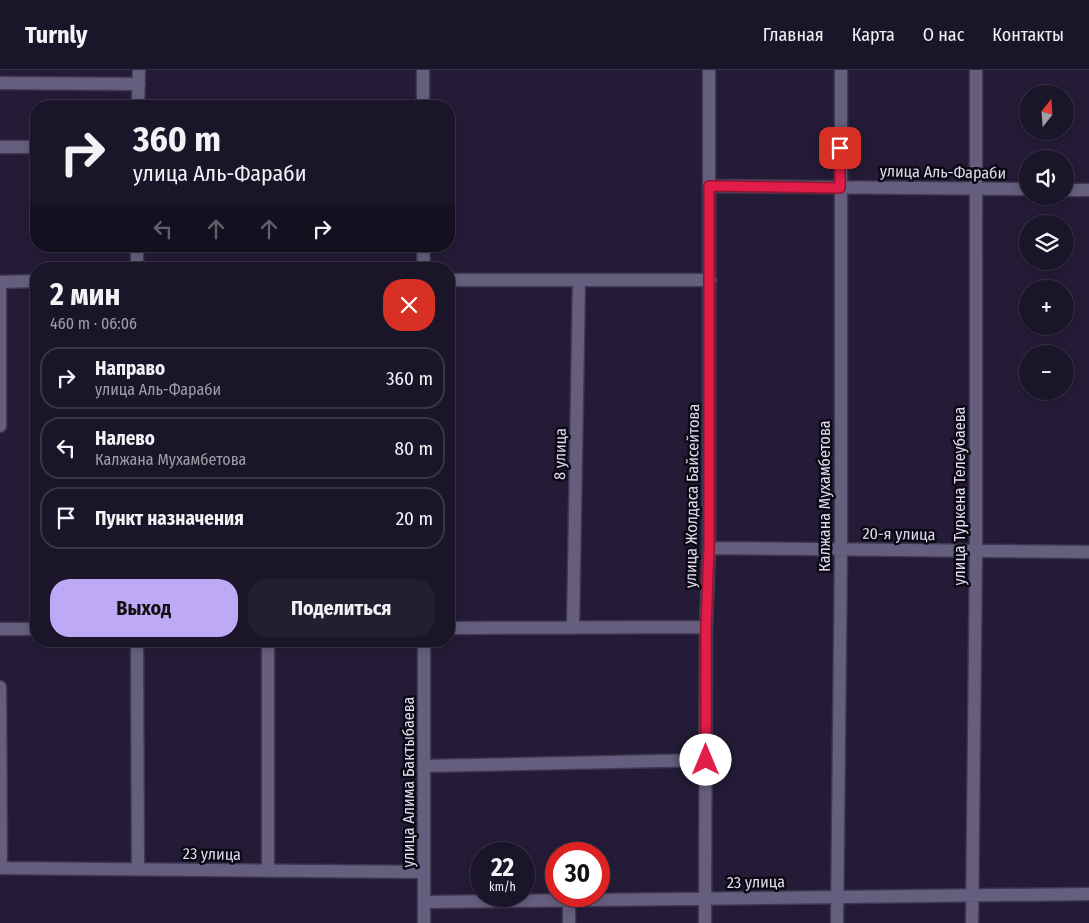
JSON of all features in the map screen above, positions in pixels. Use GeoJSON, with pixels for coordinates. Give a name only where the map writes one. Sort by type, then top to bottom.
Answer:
{"type":"FeatureCollection","features":[{"type":"Feature","properties":{"kind":"street"},"geometry":{"type":"LineString","coordinates":[[138,100],[139,70]]}},
{"type":"Feature","properties":{"kind":"street"},"geometry":{"type":"LineString","coordinates":[[422,100],[423,70]]}},
{"type":"Feature","properties":{"kind":"street","name":"улица Жолдаса Байсейтова"},"geometry":{"type":"LineString","coordinates":[[705,923],[706,627],[709,548],[709,70]]}},
{"type":"Feature","properties":{"kind":"street","name":"Калжана Мухамбетова"},"geometry":{"type":"LineString","coordinates":[[837,923],[841,549],[841,70]]}},
{"type":"Feature","properties":{"kind":"street","name":"улица Туркена Телеубаева"},"geometry":{"type":"LineString","coordinates":[[972,923],[976,551],[976,70]]}},
{"type":"Feature","properties":{"kind":"street"},"geometry":{"type":"LineString","coordinates":[[0,83],[139,84]]}},
{"type":"Feature","properties":{"kind":"street"},"geometry":{"type":"LineString","coordinates":[[0,147],[30,147]]}},
{"type":"Feature","properties":{"kind":"street","name":"улица Аль-Фараби"},"geometry":{"type":"LineString","coordinates":[[709,186],[1019,189]]}},
{"type":"Feature","properties":{"kind":"street"},"geometry":{"type":"LineString","coordinates":[[1074,190],[1089,190]]}},
{"type":"Feature","properties":{"kind":"street"},"geometry":{"type":"LineString","coordinates":[[455,280],[710,280]]}},
{"type":"Feature","properties":{"kind":"street","name":"8 улица"},"geometry":{"type":"LineString","coordinates":[[573,628],[579,280]]}},
{"type":"Feature","properties":{"kind":"street"},"geometry":{"type":"LineString","coordinates":[[0,426],[0,282],[30,281]]}},
{"type":"Feature","properties":{"kind":"street","name":"20-я улица"},"geometry":{"type":"LineString","coordinates":[[709,548],[1089,552]]}},
{"type":"Feature","properties":{"kind":"street"},"geometry":{"type":"LineString","coordinates":[[455,628],[706,627]]}},
{"type":"Feature","properties":{"kind":"street"},"geometry":{"type":"LineString","coordinates":[[0,629],[30,629]]}},
{"type":"Feature","properties":{"kind":"street"},"geometry":{"type":"LineString","coordinates":[[136,647],[138,869]]}},
{"type":"Feature","properties":{"kind":"street"},"geometry":{"type":"LineString","coordinates":[[268,647],[268,871]]}},
{"type":"Feature","properties":{"kind":"street","name":"улица Алима Бактыбаева"},"geometry":{"type":"LineString","coordinates":[[424,647],[424,923]]}},
{"type":"Feature","properties":{"kind":"street"},"geometry":{"type":"LineString","coordinates":[[0,686],[1,868]]}},
{"type":"Feature","properties":{"kind":"street"},"geometry":{"type":"LineString","coordinates":[[424,766],[706,760]]}},
{"type":"Feature","properties":{"kind":"street","name":"23 улица"},"geometry":{"type":"LineString","coordinates":[[1,868],[424,872]]}},
{"type":"Feature","properties":{"kind":"street","name":"23 улица"},"geometry":{"type":"LineString","coordinates":[[610,899],[1089,894]]}},
{"type":"Feature","properties":{"kind":"street","name":"23 улица"},"geometry":{"type":"LineString","coordinates":[[424,902],[545,900]]}},
{"type":"Feature","properties":{"kind":"street"},"geometry":{"type":"LineString","coordinates":[[569,907],[569,923]]}},
{"type":"Feature","properties":{"kind":"route"},"geometry":{"type":"LineString","coordinates":[[706,760],[706,627],[709,548],[709,186],[840,188],[840,148]]}}]}
